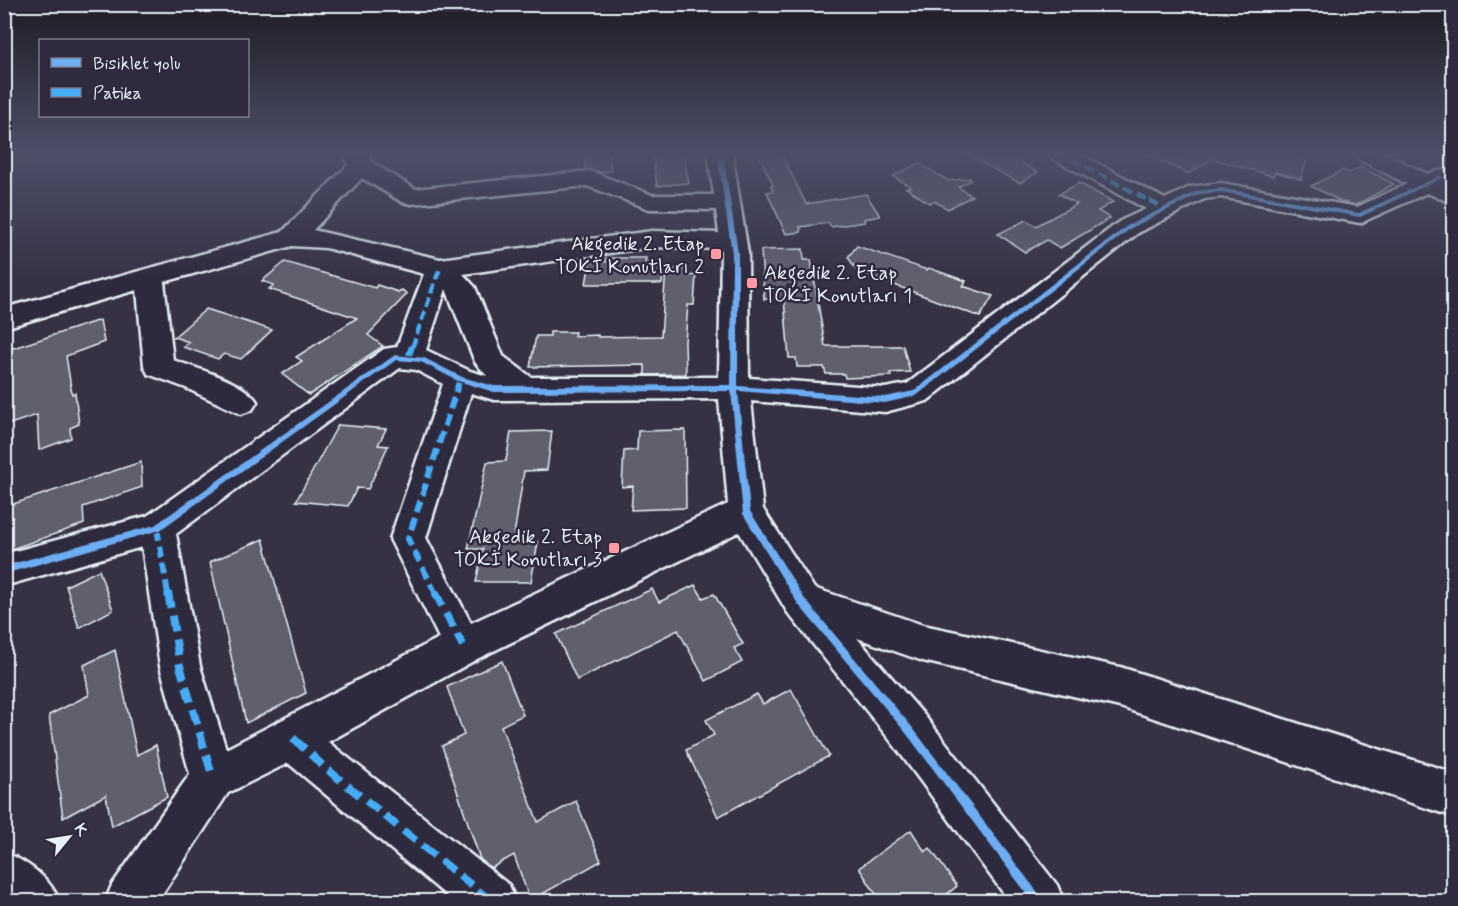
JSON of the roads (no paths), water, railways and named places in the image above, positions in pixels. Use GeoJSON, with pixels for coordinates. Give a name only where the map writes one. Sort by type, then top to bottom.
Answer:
{"type":"FeatureCollection","features":[{"type":"Feature","properties":{"kind":"street"},"geometry":{"type":"LineString","coordinates":[[291,238],[327,195]]}},
{"type":"Feature","properties":{"kind":"street"},"geometry":{"type":"LineString","coordinates":[[409,195],[427,195]]}},
{"type":"Feature","properties":{"kind":"street"},"geometry":{"type":"LineString","coordinates":[[633,195],[650,202],[725,203]]}},
{"type":"Feature","properties":{"kind":"street"},"geometry":{"type":"LineString","coordinates":[[724,195],[733,241],[736,284],[734,388],[746,512],[801,602],[909,730],[1040,902]]}},
{"type":"Feature","properties":{"kind":"street"},"geometry":{"type":"LineString","coordinates":[[1141,195],[1165,208]]}},
{"type":"Feature","properties":{"kind":"street"},"geometry":{"type":"LineString","coordinates":[[4,570],[157,528],[395,357],[422,360],[460,379],[494,389],[734,388],[885,400],[916,393],[1130,227],[1192,195]]}},
{"type":"Feature","properties":{"kind":"street"},"geometry":{"type":"LineString","coordinates":[[1250,195],[1360,215],[1417,195]]}},
{"type":"Feature","properties":{"kind":"street"},"geometry":{"type":"LineString","coordinates":[[4,318],[291,238],[304,237],[323,240],[414,265],[440,268],[652,239],[733,241]]}},
{"type":"Feature","properties":{"kind":"street"},"geometry":{"type":"LineString","coordinates":[[408,357],[440,268]]}},
{"type":"Feature","properties":{"kind":"street"},"geometry":{"type":"LineString","coordinates":[[440,268],[461,287],[490,362],[525,389]]}},
{"type":"Feature","properties":{"kind":"street"},"geometry":{"type":"LineString","coordinates":[[150,276],[159,366],[197,380],[241,402]]}},
{"type":"Feature","properties":{"kind":"street"},"geometry":{"type":"LineString","coordinates":[[460,379],[408,538],[463,646]]}},
{"type":"Feature","properties":{"kind":"street"},"geometry":{"type":"LineString","coordinates":[[129,902],[213,778],[293,738],[463,646],[629,565],[746,512]]}},
{"type":"Feature","properties":{"kind":"street"},"geometry":{"type":"LineString","coordinates":[[157,528],[180,666],[213,778]]}},
{"type":"Feature","properties":{"kind":"street"},"geometry":{"type":"LineString","coordinates":[[801,602],[923,643],[1120,687],[1454,795]]}},
{"type":"Feature","properties":{"kind":"street"},"geometry":{"type":"LineString","coordinates":[[293,738],[323,766],[492,902]]}},
{"type":"Feature","properties":{"kind":"street"},"geometry":{"type":"LineString","coordinates":[[4,875],[36,902]]}},
{"type":"Feature","properties":{"kind":"place","name":"Akgedik 2. Etap TOKİ Konutları 2"},"geometry":{"type":"Point","coordinates":[716,254]}},
{"type":"Feature","properties":{"kind":"place","name":"Akgedik 2. Etap TOKİ Konutları 1"},"geometry":{"type":"Point","coordinates":[752,283]}},
{"type":"Feature","properties":{"kind":"place","name":"Akgedik 2. Etap TOKİ Konutları 3"},"geometry":{"type":"Point","coordinates":[614,548]}}]}
